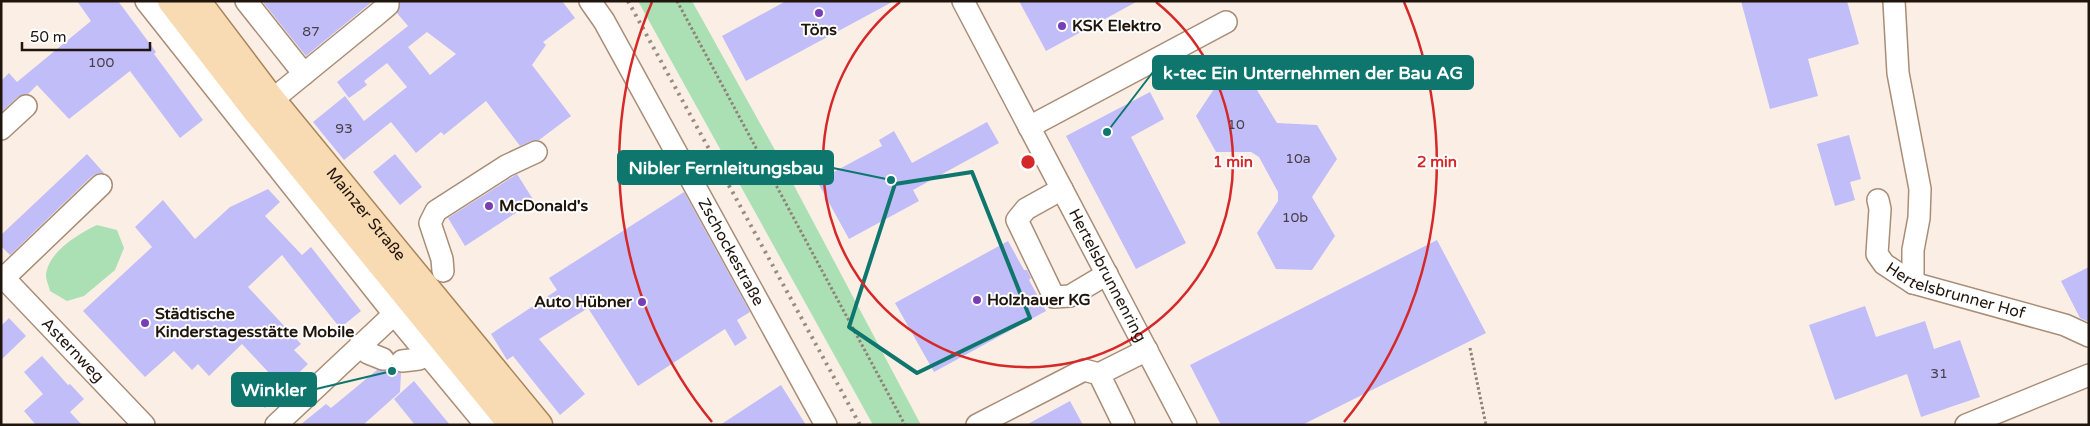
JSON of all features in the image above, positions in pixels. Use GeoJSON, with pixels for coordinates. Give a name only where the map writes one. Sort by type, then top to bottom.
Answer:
{"type":"FeatureCollection","features":[{"type":"Feature","properties":{"kind":"main road","name":"Mainzer Straße"},"geometry":{"type":"LineString","coordinates":[[171,1],[256,111],[402,307],[512,425]]}},
{"type":"Feature","properties":{"kind":"main road","name":"Mainzer Straße"},"geometry":{"type":"LineString","coordinates":[[197,1],[272,100],[538,425]]}},
{"type":"Feature","properties":{"kind":"street","name":"Mainzer Straße"},"geometry":{"type":"LineString","coordinates":[[146,1],[402,307],[428,355],[486,425]]}},
{"type":"Feature","properties":{"kind":"street"},"geometry":{"type":"LineString","coordinates":[[246,1],[304,74]]}},
{"type":"Feature","properties":{"kind":"street"},"geometry":{"type":"LineString","coordinates":[[272,100],[388,5],[388,1]]}},
{"type":"Feature","properties":{"kind":"street","name":"Zschockestraße"},"geometry":{"type":"LineString","coordinates":[[590,1],[604,21],[682,160],[826,425]]}},
{"type":"Feature","properties":{"kind":"street","name":"Hertelsbrunnenring"},"geometry":{"type":"LineString","coordinates":[[963,1],[1184,424]]}},
{"type":"Feature","properties":{"kind":"street"},"geometry":{"type":"LineString","coordinates":[[1894,1],[1898,73],[1920,189],[1919,218],[1913,250],[1913,283]]}},
{"type":"Feature","properties":{"kind":"street"},"geometry":{"type":"LineString","coordinates":[[1029,127],[1226,22]]}},
{"type":"Feature","properties":{"kind":"street"},"geometry":{"type":"LineString","coordinates":[[1,129],[26,106]]}},
{"type":"Feature","properties":{"kind":"street"},"geometry":{"type":"LineString","coordinates":[[443,271],[442,259],[430,223],[436,212],[506,166],[536,152]]}},
{"type":"Feature","properties":{"kind":"street"},"geometry":{"type":"LineString","coordinates":[[3,277],[102,185]]}},
{"type":"Feature","properties":{"kind":"street"},"geometry":{"type":"LineString","coordinates":[[1062,190],[1026,209],[1017,220],[1054,297],[1070,296],[1107,274]]}},
{"type":"Feature","properties":{"kind":"street","name":"Hertelsbrunner Hof"},"geometry":{"type":"LineString","coordinates":[[1878,200],[1880,209],[1878,254],[1884,264],[1913,283],[2065,325],[2089,336]]}},
{"type":"Feature","properties":{"kind":"street","name":"Asternweg"},"geometry":{"type":"LineString","coordinates":[[3,277],[144,425]]}},
{"type":"Feature","properties":{"kind":"street"},"geometry":{"type":"LineString","coordinates":[[276,425],[402,307]]}},
{"type":"Feature","properties":{"kind":"street"},"geometry":{"type":"LineString","coordinates":[[360,345],[368,353],[392,360],[418,359],[428,355]]}},
{"type":"Feature","properties":{"kind":"street"},"geometry":{"type":"LineString","coordinates":[[977,425],[1084,370],[1099,374],[1147,350]]}},
{"type":"Feature","properties":{"kind":"street"},"geometry":{"type":"LineString","coordinates":[[1099,374],[1124,425]]}},
{"type":"Feature","properties":{"kind":"street"},"geometry":{"type":"LineString","coordinates":[[1966,425],[2089,375]]}},
{"type":"Feature","properties":{"kind":"path"},"geometry":{"type":"LineString","coordinates":[[677,1],[905,425]]}},
{"type":"Feature","properties":{"kind":"path"},"geometry":{"type":"LineString","coordinates":[[1470,348],[1486,425]]}},
{"type":"Feature","properties":{"kind":"highlighted area"},"geometry":{"type":"Polygon","coordinates":[[[972,172],[1030,318],[917,373],[849,327],[895,184],[972,172]]]}},
{"type":"Feature","properties":{"kind":"green space"},"geometry":{"type":"Polygon","coordinates":[[[638,1],[692,1],[781,161],[921,425],[873,425],[638,1]]]}},
{"type":"Feature","properties":{"kind":"green space"},"geometry":{"type":"Polygon","coordinates":[[[97,225],[117,230],[124,248],[115,270],[84,296],[67,301],[50,291],[46,277],[48,267],[58,251],[65,245],[81,233],[97,225]]]}},
{"type":"Feature","properties":{"kind":"building"},"geometry":{"type":"Polygon","coordinates":[[[77,1],[118,1],[156,52],[154,54],[203,120],[180,138],[130,71],[69,119],[37,85],[28,94],[18,97],[1,112],[1,81],[9,73],[17,82],[91,21],[77,1]]]}},
{"type":"Feature","properties":{"kind":"building"},"geometry":{"type":"Polygon","coordinates":[[[262,1],[373,1],[306,56],[262,1]]]}},
{"type":"Feature","properties":{"kind":"building"},"geometry":{"type":"Polygon","coordinates":[[[400,1],[562,1],[575,18],[543,42],[546,45],[532,65],[571,116],[539,140],[520,146],[486,101],[444,135],[441,132],[416,153],[391,122],[344,160],[313,122],[345,96],[364,121],[407,87],[387,63],[364,81],[367,85],[349,98],[337,82],[408,26],[397,13],[400,1]],[[427,32],[408,47],[430,75],[456,54],[427,32]]]}},
{"type":"Feature","properties":{"kind":"building"},"geometry":{"type":"Polygon","coordinates":[[[786,1],[894,1],[746,81],[722,36],[786,1]]]}},
{"type":"Feature","properties":{"kind":"building","name":"KSK Elektro"},"geometry":{"type":"Polygon","coordinates":[[[1019,1],[1138,1],[1046,51],[1019,1]]]}},
{"type":"Feature","properties":{"kind":"building"},"geometry":{"type":"Polygon","coordinates":[[[1741,1],[1847,1],[1859,44],[1808,59],[1818,96],[1770,109],[1741,1]]]}},
{"type":"Feature","properties":{"kind":"building"},"geometry":{"type":"Polygon","coordinates":[[[1218,83],[1254,85],[1277,123],[1317,125],[1337,159],[1312,197],[1335,236],[1312,270],[1276,269],[1257,233],[1278,201],[1278,192],[1259,157],[1251,152],[1216,152],[1196,116],[1218,83]]]}},
{"type":"Feature","properties":{"kind":"building"},"geometry":{"type":"Polygon","coordinates":[[[1150,92],[1164,119],[1131,137],[1186,243],[1136,269],[1066,136],[1150,92]]]}},
{"type":"Feature","properties":{"kind":"building"},"geometry":{"type":"Polygon","coordinates":[[[987,122],[999,143],[913,190],[919,201],[849,239],[817,181],[882,146],[879,140],[894,131],[912,163],[987,122]]]}},
{"type":"Feature","properties":{"kind":"building"},"geometry":{"type":"Polygon","coordinates":[[[1849,135],[1861,179],[1850,182],[1855,200],[1835,206],[1817,144],[1849,135]]]}},
{"type":"Feature","properties":{"kind":"building"},"geometry":{"type":"Polygon","coordinates":[[[87,154],[104,173],[92,176],[10,255],[1,246],[1,235],[87,154]]]}},
{"type":"Feature","properties":{"kind":"building"},"geometry":{"type":"Polygon","coordinates":[[[395,154],[422,187],[400,205],[373,172],[395,154]]]}},
{"type":"Feature","properties":{"kind":"building","name":"McDonald's"},"geometry":{"type":"Polygon","coordinates":[[[517,174],[534,201],[465,246],[448,218],[517,174]]]}},
{"type":"Feature","properties":{"kind":"building"},"geometry":{"type":"Polygon","coordinates":[[[268,189],[280,202],[265,216],[302,255],[311,247],[361,311],[340,328],[282,255],[248,287],[301,344],[294,350],[308,364],[265,408],[260,403],[255,407],[245,396],[270,374],[242,344],[209,376],[198,364],[192,370],[174,351],[145,377],[83,311],[152,247],[135,227],[163,200],[195,239],[230,207],[268,189]]]}},
{"type":"Feature","properties":{"kind":"building","name":"Auto Hübner"},"geometry":{"type":"Polygon","coordinates":[[[684,192],[750,312],[737,320],[747,338],[735,346],[725,329],[638,386],[588,308],[539,339],[585,394],[560,415],[513,356],[507,360],[491,334],[557,290],[549,278],[684,192]]]}},
{"type":"Feature","properties":{"kind":"building"},"geometry":{"type":"Polygon","coordinates":[[[1437,240],[1486,333],[1302,425],[1221,425],[1190,365],[1437,240]]]}},
{"type":"Feature","properties":{"kind":"building"},"geometry":{"type":"Polygon","coordinates":[[[1008,241],[1024,270],[1027,270],[1031,278],[1029,280],[1046,311],[934,372],[895,303],[1008,241]]]}},
{"type":"Feature","properties":{"kind":"building"},"geometry":{"type":"Polygon","coordinates":[[[2089,267],[2089,322],[2080,318],[2061,281],[2089,267]]]}},
{"type":"Feature","properties":{"kind":"building"},"geometry":{"type":"Polygon","coordinates":[[[1865,306],[1876,337],[1925,321],[1934,349],[1960,340],[1980,397],[1921,417],[1907,374],[1835,400],[1809,325],[1865,306]]]}},
{"type":"Feature","properties":{"kind":"building"},"geometry":{"type":"Polygon","coordinates":[[[9,318],[26,336],[1,360],[1,326],[9,318]]]}},
{"type":"Feature","properties":{"kind":"building"},"geometry":{"type":"Polygon","coordinates":[[[42,356],[68,385],[70,384],[84,399],[70,412],[82,425],[36,425],[24,411],[43,394],[24,372],[42,356]]]}},
{"type":"Feature","properties":{"kind":"building"},"geometry":{"type":"Polygon","coordinates":[[[392,368],[401,373],[400,392],[363,425],[300,425],[326,404],[331,408],[377,370],[384,371],[392,368]]]}},
{"type":"Feature","properties":{"kind":"building"},"geometry":{"type":"Polygon","coordinates":[[[414,381],[450,425],[415,425],[394,399],[414,381]]]}},
{"type":"Feature","properties":{"kind":"building"},"geometry":{"type":"Polygon","coordinates":[[[781,385],[806,425],[720,425],[781,385]]]}},
{"type":"Feature","properties":{"kind":"building"},"geometry":{"type":"Polygon","coordinates":[[[1070,401],[1083,425],[1026,425],[1070,401]]]}},
{"type":"Feature","properties":{"kind":"railway"},"geometry":{"type":"LineString","coordinates":[[628,1],[860,425]]}},
{"type":"Feature","properties":{"kind":"place","name":"Töns"},"geometry":{"type":"Point","coordinates":[819,13]}},
{"type":"Feature","properties":{"kind":"place","name":"KSK Elektro"},"geometry":{"type":"Point","coordinates":[1062,26]}},
{"type":"Feature","properties":{"kind":"place","name":"k-tec Ein Unternehmen der Bau AG"},"geometry":{"type":"Point","coordinates":[1107,132]}},
{"type":"Feature","properties":{"kind":"place","name":"Nibler Fernleitungsbau"},"geometry":{"type":"Point","coordinates":[891,180]}},
{"type":"Feature","properties":{"kind":"place","name":"McDonald's"},"geometry":{"type":"Point","coordinates":[489,206]}},
{"type":"Feature","properties":{"kind":"place","name":"Holzhauer KG"},"geometry":{"type":"Point","coordinates":[977,300]}},
{"type":"Feature","properties":{"kind":"place","name":"Auto Hübner"},"geometry":{"type":"Point","coordinates":[642,302]}},
{"type":"Feature","properties":{"kind":"place","name":"Städtische Kinderstagesstätte Mobile"},"geometry":{"type":"Point","coordinates":[145,323]}},
{"type":"Feature","properties":{"kind":"place","name":"Winkler"},"geometry":{"type":"Point","coordinates":[392,371]}}]}
